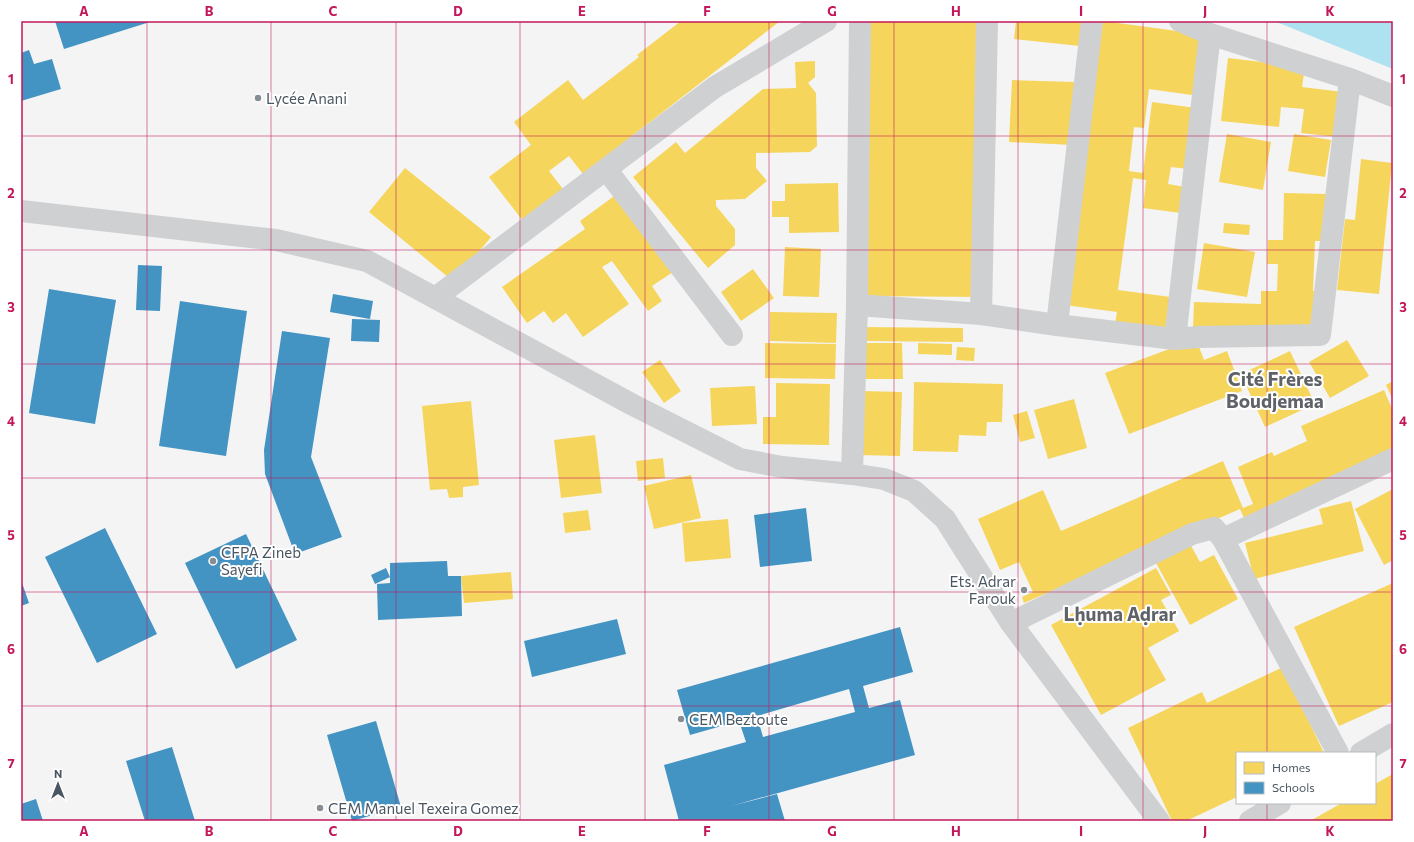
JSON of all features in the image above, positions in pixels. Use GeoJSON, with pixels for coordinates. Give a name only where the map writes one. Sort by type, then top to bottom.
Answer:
{"type":"FeatureCollection","features":[{"type":"Feature","properties":{"kind":"street"},"geometry":{"type":"LineString","coordinates":[[436,298],[715,87],[826,21]]}},
{"type":"Feature","properties":{"kind":"street"},"geometry":{"type":"LineString","coordinates":[[852,474],[857,305],[860,21]]}},
{"type":"Feature","properties":{"kind":"street"},"geometry":{"type":"LineString","coordinates":[[981,314],[988,21]]}},
{"type":"Feature","properties":{"kind":"street"},"geometry":{"type":"LineString","coordinates":[[1057,326],[1092,21]]}},
{"type":"Feature","properties":{"kind":"street"},"geometry":{"type":"LineString","coordinates":[[1180,21],[1210,34],[1350,79],[1393,96]]}},
{"type":"Feature","properties":{"kind":"street"},"geometry":{"type":"LineString","coordinates":[[1175,339],[1210,34]]}},
{"type":"Feature","properties":{"kind":"street"},"geometry":{"type":"LineString","coordinates":[[857,305],[981,314],[1057,326],[1175,339],[1198,337],[1320,335],[1350,79]]}},
{"type":"Feature","properties":{"kind":"street"},"geometry":{"type":"LineString","coordinates":[[606,170],[732,335]]}},
{"type":"Feature","properties":{"kind":"street"},"geometry":{"type":"LineString","coordinates":[[21,211],[276,240],[367,261],[632,405],[740,459],[782,467],[852,474],[884,479],[914,491],[945,519],[1011,623],[1159,821]]}},
{"type":"Feature","properties":{"kind":"street"},"geometry":{"type":"LineString","coordinates":[[1223,539],[1393,459]]}},
{"type":"Feature","properties":{"kind":"street"},"geometry":{"type":"LineString","coordinates":[[1011,623],[1192,534],[1214,528],[1223,539],[1337,752]]}},
{"type":"Feature","properties":{"kind":"street"},"geometry":{"type":"LineString","coordinates":[[1363,752],[1393,734]]}},
{"type":"Feature","properties":{"kind":"street"},"geometry":{"type":"LineString","coordinates":[[1250,821],[1278,804]]}},
{"type":"Feature","properties":{"kind":"water"},"geometry":{"type":"Polygon","coordinates":[[[1274,21],[1393,21],[1393,69],[1274,21]]]}},
{"type":"Feature","properties":{"kind":"building: Homes"},"geometry":{"type":"Polygon","coordinates":[[[681,21],[780,21],[583,174],[569,156],[549,171],[563,189],[523,221],[489,177],[531,145],[514,122],[568,80],[583,100],[639,57],[637,55],[681,21]]]}},
{"type":"Feature","properties":{"kind":"building: Homes"},"geometry":{"type":"Polygon","coordinates":[[[865,21],[981,21],[980,297],[864,296],[865,21]]]}},
{"type":"Feature","properties":{"kind":"building: Homes"},"geometry":{"type":"Polygon","coordinates":[[[1016,21],[1083,21],[1080,46],[1014,39],[1016,21]]]}},
{"type":"Feature","properties":{"kind":"building: Homes"},"geometry":{"type":"Polygon","coordinates":[[[1103,21],[1207,35],[1199,96],[1149,89],[1144,128],[1134,127],[1129,171],[1143,173],[1152,102],[1196,108],[1188,169],[1171,167],[1168,184],[1185,187],[1181,213],[1143,208],[1146,180],[1133,178],[1118,290],[1178,298],[1174,331],[1115,323],[1117,312],[1065,305],[1103,21]]]}},
{"type":"Feature","properties":{"kind":"building: Homes"},"geometry":{"type":"Polygon","coordinates":[[[1228,58],[1305,67],[1302,87],[1343,92],[1338,137],[1301,133],[1304,109],[1281,107],[1279,127],[1221,121],[1228,58]]]}},
{"type":"Feature","properties":{"kind":"building: Homes"},"geometry":{"type":"Polygon","coordinates":[[[815,61],[815,77],[808,83],[816,93],[817,146],[810,152],[756,153],[756,168],[767,181],[745,199],[716,200],[716,206],[735,229],[735,245],[708,268],[633,177],[676,142],[685,153],[763,89],[796,88],[795,62],[815,61]]]}},
{"type":"Feature","properties":{"kind":"building: Homes"},"geometry":{"type":"Polygon","coordinates":[[[1012,80],[1075,82],[1073,145],[1009,142],[1012,80]]]}},
{"type":"Feature","properties":{"kind":"building: Homes"},"geometry":{"type":"Polygon","coordinates":[[[1227,134],[1271,142],[1263,190],[1219,182],[1227,134]]]}},
{"type":"Feature","properties":{"kind":"building: Homes"},"geometry":{"type":"Polygon","coordinates":[[[1294,134],[1331,140],[1325,177],[1288,171],[1294,134]]]}},
{"type":"Feature","properties":{"kind":"building: Homes"},"geometry":{"type":"Polygon","coordinates":[[[1361,159],[1392,163],[1379,294],[1337,290],[1345,219],[1355,220],[1361,159]]]}},
{"type":"Feature","properties":{"kind":"building: Homes"},"geometry":{"type":"Polygon","coordinates":[[[405,168],[491,237],[454,282],[369,212],[405,168]]]}},
{"type":"Feature","properties":{"kind":"building: Homes"},"geometry":{"type":"Polygon","coordinates":[[[838,183],[839,232],[789,233],[789,217],[772,217],[772,201],[785,201],[785,184],[838,183]]]}},
{"type":"Feature","properties":{"kind":"building: Homes"},"geometry":{"type":"Polygon","coordinates":[[[1284,193],[1328,194],[1326,241],[1315,241],[1313,291],[1316,291],[1315,332],[1193,328],[1194,302],[1261,304],[1261,291],[1277,291],[1278,264],[1267,264],[1268,240],[1283,240],[1284,193]]]}},
{"type":"Feature","properties":{"kind":"building: Homes"},"geometry":{"type":"Polygon","coordinates":[[[617,194],[673,272],[652,286],[662,301],[648,311],[612,261],[602,267],[629,304],[583,337],[566,313],[553,323],[544,311],[527,323],[502,287],[585,229],[580,221],[617,194]]]}},
{"type":"Feature","properties":{"kind":"building: Homes"},"geometry":{"type":"Polygon","coordinates":[[[1224,223],[1250,225],[1249,235],[1223,233],[1224,223]]]}},
{"type":"Feature","properties":{"kind":"building: Homes"},"geometry":{"type":"Polygon","coordinates":[[[1204,243],[1255,252],[1247,297],[1197,289],[1204,243]]]}},
{"type":"Feature","properties":{"kind":"building: Homes"},"geometry":{"type":"Polygon","coordinates":[[[785,247],[821,249],[819,297],[783,296],[785,247]]]}},
{"type":"Feature","properties":{"kind":"building: Homes"},"geometry":{"type":"Polygon","coordinates":[[[753,269],[774,298],[741,321],[721,292],[753,269]]]}},
{"type":"Feature","properties":{"kind":"building: Homes"},"geometry":{"type":"Polygon","coordinates":[[[770,312],[837,313],[836,343],[770,341],[770,312]]]}},
{"type":"Feature","properties":{"kind":"building: Homes"},"geometry":{"type":"Polygon","coordinates":[[[861,327],[963,328],[963,342],[861,341],[861,327]]]}},
{"type":"Feature","properties":{"kind":"building: Homes"},"geometry":{"type":"Polygon","coordinates":[[[1196,339],[1204,360],[1227,351],[1242,391],[1129,434],[1105,373],[1196,339]]]}},
{"type":"Feature","properties":{"kind":"building: Homes"},"geometry":{"type":"Polygon","coordinates":[[[1347,340],[1369,376],[1330,398],[1309,362],[1347,340]]]}},
{"type":"Feature","properties":{"kind":"building: Homes"},"geometry":{"type":"Polygon","coordinates":[[[765,343],[836,344],[835,379],[765,378],[765,343]]]}},
{"type":"Feature","properties":{"kind":"building: Homes"},"geometry":{"type":"Polygon","coordinates":[[[859,343],[902,343],[903,379],[860,379],[859,343]]]}},
{"type":"Feature","properties":{"kind":"building: Homes"},"geometry":{"type":"Polygon","coordinates":[[[918,343],[952,344],[952,355],[918,354],[918,343]]]}},
{"type":"Feature","properties":{"kind":"building: Homes"},"geometry":{"type":"Polygon","coordinates":[[[957,347],[975,348],[974,361],[956,360],[957,347]]]}},
{"type":"Feature","properties":{"kind":"building: Homes"},"geometry":{"type":"Polygon","coordinates":[[[1290,351],[1315,404],[1265,427],[1241,374],[1290,351]]]}},
{"type":"Feature","properties":{"kind":"building: Homes"},"geometry":{"type":"Polygon","coordinates":[[[660,360],[681,391],[664,403],[642,372],[660,360]]]}},
{"type":"Feature","properties":{"kind":"building: Homes"},"geometry":{"type":"Polygon","coordinates":[[[1393,381],[1393,400],[1386,385],[1393,381]]]}},
{"type":"Feature","properties":{"kind":"building: Homes"},"geometry":{"type":"Polygon","coordinates":[[[914,382],[1003,384],[1002,422],[987,422],[986,436],[959,435],[958,452],[913,451],[914,382]]]}},
{"type":"Feature","properties":{"kind":"building: Homes"},"geometry":{"type":"Polygon","coordinates":[[[776,383],[830,384],[829,445],[763,444],[763,417],[776,417],[776,383]]]}},
{"type":"Feature","properties":{"kind":"building: Homes"},"geometry":{"type":"Polygon","coordinates":[[[755,386],[757,424],[712,426],[710,388],[755,386]]]}},
{"type":"Feature","properties":{"kind":"building: Homes"},"geometry":{"type":"Polygon","coordinates":[[[1384,390],[1393,411],[1393,454],[1244,518],[1240,509],[1024,603],[1022,597],[1033,592],[1019,562],[1000,570],[978,519],[1043,490],[1061,531],[1223,461],[1243,508],[1253,504],[1238,467],[1272,452],[1274,456],[1307,441],[1301,426],[1384,390]]]}},
{"type":"Feature","properties":{"kind":"building: Homes"},"geometry":{"type":"Polygon","coordinates":[[[861,391],[902,392],[900,456],[859,455],[861,391]]]}},
{"type":"Feature","properties":{"kind":"building: Homes"},"geometry":{"type":"Polygon","coordinates":[[[1074,399],[1087,448],[1048,459],[1034,410],[1074,399]]]}},
{"type":"Feature","properties":{"kind":"building: Homes"},"geometry":{"type":"Polygon","coordinates":[[[471,401],[479,485],[463,487],[463,497],[449,498],[447,489],[430,490],[422,406],[471,401]]]}},
{"type":"Feature","properties":{"kind":"building: Homes"},"geometry":{"type":"Polygon","coordinates":[[[1027,411],[1035,438],[1020,442],[1013,415],[1027,411]]]}},
{"type":"Feature","properties":{"kind":"building: Homes"},"geometry":{"type":"Polygon","coordinates":[[[595,435],[602,493],[561,498],[554,440],[595,435]]]}},
{"type":"Feature","properties":{"kind":"building: Homes"},"geometry":{"type":"Polygon","coordinates":[[[663,458],[665,478],[638,481],[636,461],[663,458]]]}},
{"type":"Feature","properties":{"kind":"building: Homes"},"geometry":{"type":"Polygon","coordinates":[[[691,475],[701,518],[654,529],[644,486],[691,475]]]}},
{"type":"Feature","properties":{"kind":"building: Homes"},"geometry":{"type":"Polygon","coordinates":[[[1393,489],[1393,560],[1384,565],[1355,509],[1393,489]]]}},
{"type":"Feature","properties":{"kind":"building: Homes"},"geometry":{"type":"Polygon","coordinates":[[[1351,501],[1364,551],[1254,579],[1245,543],[1323,524],[1319,509],[1351,501]]]}},
{"type":"Feature","properties":{"kind":"building: Homes"},"geometry":{"type":"Polygon","coordinates":[[[588,510],[591,530],[565,533],[563,513],[588,510]]]}},
{"type":"Feature","properties":{"kind":"building: Homes"},"geometry":{"type":"Polygon","coordinates":[[[728,519],[731,558],[685,562],[682,523],[728,519]]]}},
{"type":"Feature","properties":{"kind":"building: Homes"},"geometry":{"type":"Polygon","coordinates":[[[1190,544],[1200,562],[1214,555],[1238,599],[1190,625],[1156,563],[1190,544]]]}},
{"type":"Feature","properties":{"kind":"building: Homes"},"geometry":{"type":"Polygon","coordinates":[[[1156,568],[1171,595],[1161,600],[1179,631],[1148,648],[1166,680],[1101,715],[1051,625],[1156,568]]]}},
{"type":"Feature","properties":{"kind":"building: Homes"},"geometry":{"type":"Polygon","coordinates":[[[511,572],[513,599],[464,603],[461,576],[511,572]]]}},
{"type":"Feature","properties":{"kind":"building: Homes"},"geometry":{"type":"Polygon","coordinates":[[[1393,583],[1393,702],[1339,726],[1294,627],[1393,583]]]}},
{"type":"Feature","properties":{"kind":"building: Homes"},"geometry":{"type":"Polygon","coordinates":[[[1283,667],[1324,752],[1236,752],[1236,797],[1186,821],[1172,821],[1128,728],[1202,692],[1207,703],[1283,667]]]}},
{"type":"Feature","properties":{"kind":"building: Homes"},"geometry":{"type":"Polygon","coordinates":[[[1393,774],[1393,821],[1310,821],[1340,804],[1376,804],[1376,783],[1393,774]]]}},
{"type":"Feature","properties":{"kind":"building: Schools"},"geometry":{"type":"Polygon","coordinates":[[[55,21],[153,21],[64,49],[55,21]]]}},
{"type":"Feature","properties":{"kind":"building: Schools"},"geometry":{"type":"Polygon","coordinates":[[[29,50],[34,64],[52,59],[61,89],[21,101],[21,53],[29,50]]]}},
{"type":"Feature","properties":{"kind":"building: Schools"},"geometry":{"type":"Polygon","coordinates":[[[138,265],[162,266],[160,311],[136,310],[138,265]]]}},
{"type":"Feature","properties":{"kind":"building: Schools"},"geometry":{"type":"Polygon","coordinates":[[[49,289],[116,300],[95,424],[29,413],[49,289]]]}},
{"type":"Feature","properties":{"kind":"building: Schools"},"geometry":{"type":"Polygon","coordinates":[[[333,294],[373,301],[370,319],[330,312],[333,294]]]}},
{"type":"Feature","properties":{"kind":"building: Schools"},"geometry":{"type":"Polygon","coordinates":[[[180,301],[247,311],[226,456],[159,446],[180,301]]]}},
{"type":"Feature","properties":{"kind":"building: Schools"},"geometry":{"type":"Polygon","coordinates":[[[352,319],[380,320],[379,342],[351,341],[352,319]]]}},
{"type":"Feature","properties":{"kind":"building: Schools"},"geometry":{"type":"Polygon","coordinates":[[[282,331],[330,338],[311,457],[342,537],[295,554],[265,474],[264,450],[282,331]]]}},
{"type":"Feature","properties":{"kind":"building: Schools"},"geometry":{"type":"Polygon","coordinates":[[[806,508],[812,561],[760,567],[754,515],[806,508]]]}},
{"type":"Feature","properties":{"kind":"building: Schools"},"geometry":{"type":"Polygon","coordinates":[[[105,528],[157,634],[97,663],[45,557],[105,528]]]}},
{"type":"Feature","properties":{"kind":"building: Schools"},"geometry":{"type":"Polygon","coordinates":[[[246,534],[297,640],[236,669],[185,563],[246,534]]]}},
{"type":"Feature","properties":{"kind":"building: Schools"},"geometry":{"type":"Polygon","coordinates":[[[447,561],[448,576],[461,576],[462,616],[378,620],[377,584],[390,583],[390,563],[447,561]]]}},
{"type":"Feature","properties":{"kind":"building: Schools"},"geometry":{"type":"Polygon","coordinates":[[[386,568],[390,577],[375,584],[371,575],[386,568]]]}},
{"type":"Feature","properties":{"kind":"building: Schools"},"geometry":{"type":"Polygon","coordinates":[[[21,580],[29,603],[21,606],[21,580]]]}},
{"type":"Feature","properties":{"kind":"building: Schools"},"geometry":{"type":"Polygon","coordinates":[[[617,619],[626,654],[532,677],[524,641],[617,619]]]}},
{"type":"Feature","properties":{"kind":"building: Schools"},"geometry":{"type":"Polygon","coordinates":[[[900,627],[913,672],[863,686],[869,708],[900,700],[915,755],[731,806],[777,794],[785,821],[679,821],[664,765],[746,742],[739,721],[690,735],[677,690],[900,627]],[[849,689],[757,716],[763,737],[855,712],[849,689]]]}},
{"type":"Feature","properties":{"kind":"building: Schools"},"geometry":{"type":"Polygon","coordinates":[[[376,721],[401,807],[352,821],[327,735],[376,721]]]}},
{"type":"Feature","properties":{"kind":"building: Schools"},"geometry":{"type":"Polygon","coordinates":[[[172,747],[195,821],[145,821],[126,761],[172,747]]]}},
{"type":"Feature","properties":{"kind":"building: Schools"},"geometry":{"type":"Polygon","coordinates":[[[36,799],[43,821],[21,821],[21,804],[36,799]]]}},
{"type":"Feature","properties":{"kind":"place","name":"Lycée Anani"},"geometry":{"type":"Point","coordinates":[258,98]}},
{"type":"Feature","properties":{"kind":"place","name":"CFPA Zineb Sayefi"},"geometry":{"type":"Point","coordinates":[213,561]}},
{"type":"Feature","properties":{"kind":"place","name":"Ets. Adrar Farouk"},"geometry":{"type":"Point","coordinates":[1024,590]}},
{"type":"Feature","properties":{"kind":"place","name":"CEM Beztoute"},"geometry":{"type":"Point","coordinates":[681,719]}},
{"type":"Feature","properties":{"kind":"place","name":"CEM Manuel Texeira Gomez"},"geometry":{"type":"Point","coordinates":[320,808]}},
{"type":"Feature","properties":{"kind":"district","name":"Cité Frères Boudjemaa"},"geometry":{"type":"Point","coordinates":[1275,389]}},
{"type":"Feature","properties":{"kind":"district","name":"Lḥuma Aḍrar"},"geometry":{"type":"Point","coordinates":[1120,613]}}]}
